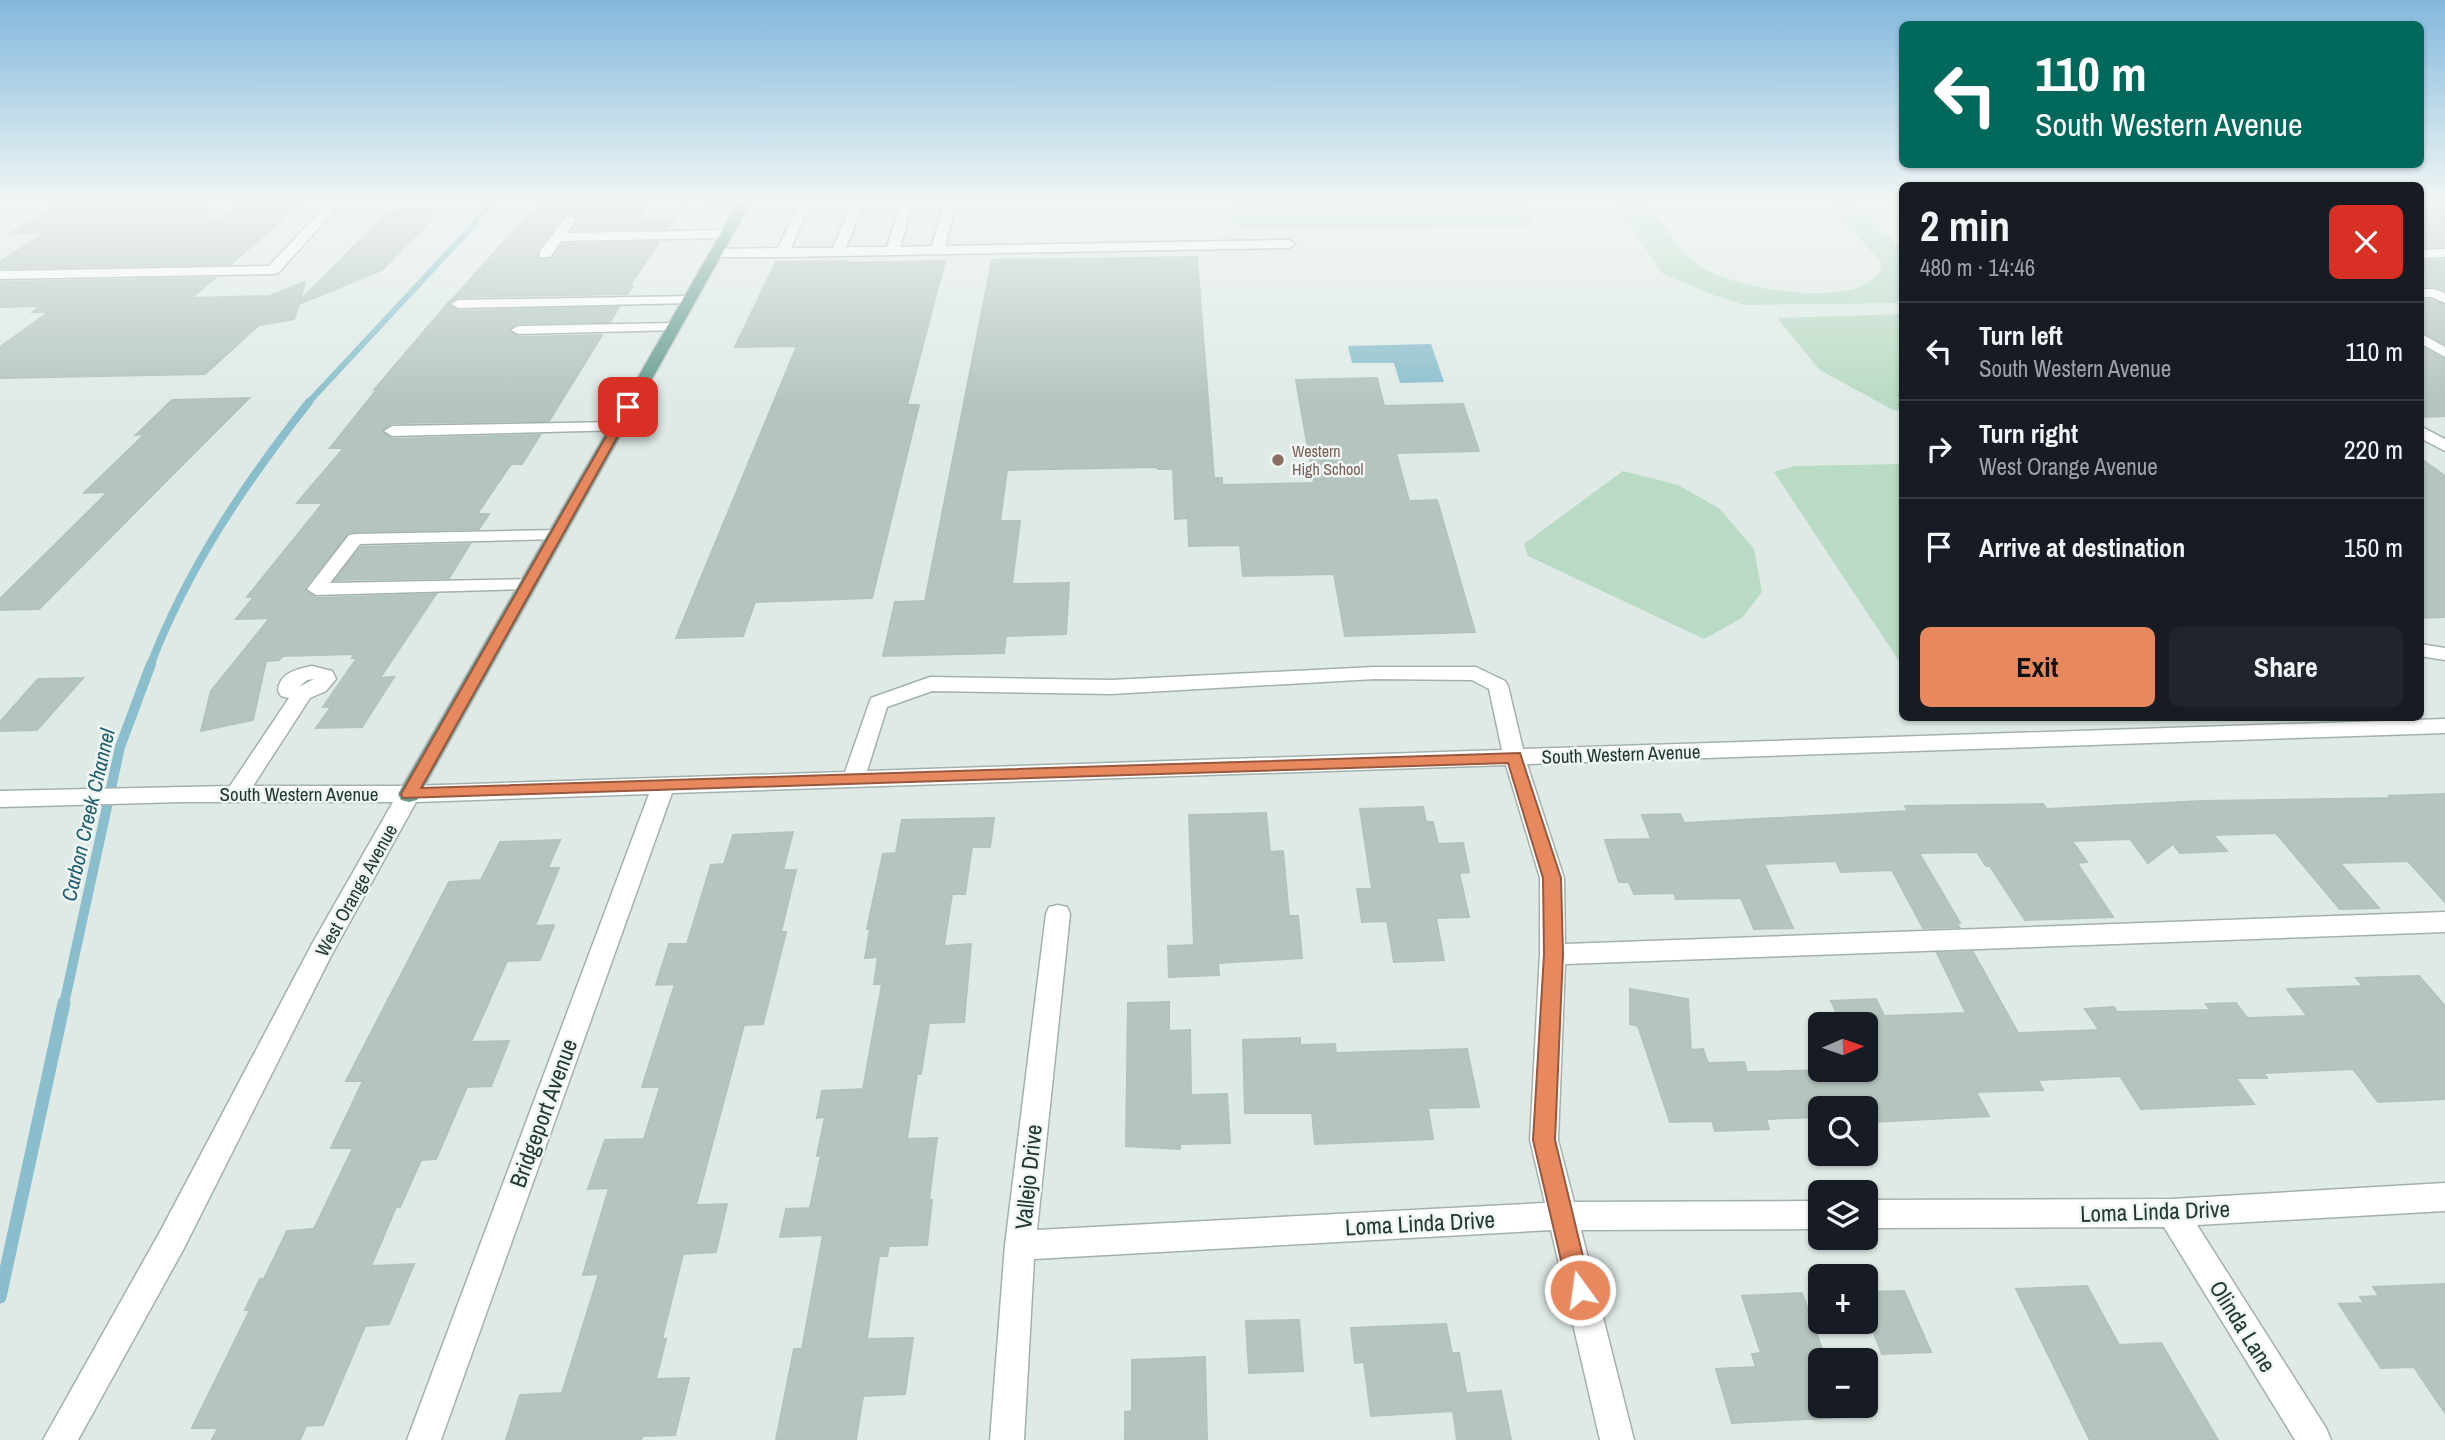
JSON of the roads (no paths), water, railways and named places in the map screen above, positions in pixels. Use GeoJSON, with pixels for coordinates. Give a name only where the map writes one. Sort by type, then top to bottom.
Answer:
{"type":"FeatureCollection","features":[{"type":"Feature","properties":{"kind":"main road","name":"West Orange Avenue"},"geometry":{"type":"LineString","coordinates":[[409,794],[708,267]]}},
{"type":"Feature","properties":{"kind":"street"},"geometry":{"type":"LineString","coordinates":[[0,275],[273,270],[276,267]]}},
{"type":"Feature","properties":{"kind":"street"},"geometry":{"type":"LineString","coordinates":[[2424,284],[2445,282]]}},
{"type":"Feature","properties":{"kind":"street"},"geometry":{"type":"LineString","coordinates":[[2424,286],[2445,299]]}},
{"type":"Feature","properties":{"kind":"street"},"geometry":{"type":"LineString","coordinates":[[458,304],[688,300]]}},
{"type":"Feature","properties":{"kind":"street"},"geometry":{"type":"LineString","coordinates":[[518,330],[673,327]]}},
{"type":"Feature","properties":{"kind":"street"},"geometry":{"type":"LineString","coordinates":[[2424,340],[2445,353]]}},
{"type":"Feature","properties":{"kind":"street"},"geometry":{"type":"LineString","coordinates":[[393,431],[617,427]]}},
{"type":"Feature","properties":{"kind":"street"},"geometry":{"type":"LineString","coordinates":[[2424,433],[2445,446]]}},
{"type":"Feature","properties":{"kind":"street"},"geometry":{"type":"LineString","coordinates":[[528,583],[316,589],[355,539],[556,535]]}},
{"type":"Feature","properties":{"kind":"street"},"geometry":{"type":"LineString","coordinates":[[2424,651],[2445,654]]}},
{"type":"Feature","properties":{"kind":"street"},"geometry":{"type":"LineString","coordinates":[[854,779],[877,703],[930,684],[1111,687],[1375,673],[1476,674],[1498,686],[1514,757],[1552,878],[1553,954],[1544,1140],[1617,1440]]}},
{"type":"Feature","properties":{"kind":"street"},"geometry":{"type":"LineString","coordinates":[[237,793],[302,694]]}},
{"type":"Feature","properties":{"kind":"street","name":"South Western Avenue"},"geometry":{"type":"LineString","coordinates":[[0,799],[237,793],[409,794],[2445,726]]}},
{"type":"Feature","properties":{"kind":"street","name":"Bridgeport Avenue"},"geometry":{"type":"LineString","coordinates":[[424,1440],[663,786]]}},
{"type":"Feature","properties":{"kind":"street","name":"West Orange Avenue"},"geometry":{"type":"LineString","coordinates":[[60,1440],[172,1241],[321,951],[409,794]]}},
{"type":"Feature","properties":{"kind":"street","name":"Vallejo Drive"},"geometry":{"type":"LineString","coordinates":[[1007,1440],[1020,1245],[1058,914]]}},
{"type":"Feature","properties":{"kind":"street"},"geometry":{"type":"LineString","coordinates":[[1553,954],[2445,922]]}},
{"type":"Feature","properties":{"kind":"street","name":"Loma Linda Drive"},"geometry":{"type":"LineString","coordinates":[[1878,1214],[2172,1213],[2445,1197]]}},
{"type":"Feature","properties":{"kind":"street","name":"Olinda Lane"},"geometry":{"type":"LineString","coordinates":[[2172,1213],[2314,1440]]}},
{"type":"Feature","properties":{"kind":"street","name":"Loma Linda Drive"},"geometry":{"type":"LineString","coordinates":[[1020,1245],[1561,1216],[1808,1214]]}},
{"type":"Feature","properties":{"kind":"water"},"geometry":{"type":"Polygon","coordinates":[[[1431,344],[1444,382],[1400,383],[1394,363],[1352,363],[1348,346],[1431,344]]]}},
{"type":"Feature","properties":{"kind":"waterway","name":"Carbon Creek Channel"},"geometry":{"type":"LineString","coordinates":[[307,404],[434,267]]}},
{"type":"Feature","properties":{"kind":"waterway","name":"Carbon Creek Channel"},"geometry":{"type":"LineString","coordinates":[[150,666],[181,595],[219,528],[262,464],[309,402]]}},
{"type":"Feature","properties":{"kind":"waterway","name":"Carbon Creek Channel"},"geometry":{"type":"LineString","coordinates":[[64,1004],[120,747],[151,664]]}},
{"type":"Feature","properties":{"kind":"waterway","name":"Carbon Creek Channel"},"geometry":{"type":"LineString","coordinates":[[0,1297],[64,1003]]}},
{"type":"Feature","properties":{"kind":"place","name":"Western High School"},"geometry":{"type":"Point","coordinates":[1278,460]}}]}
